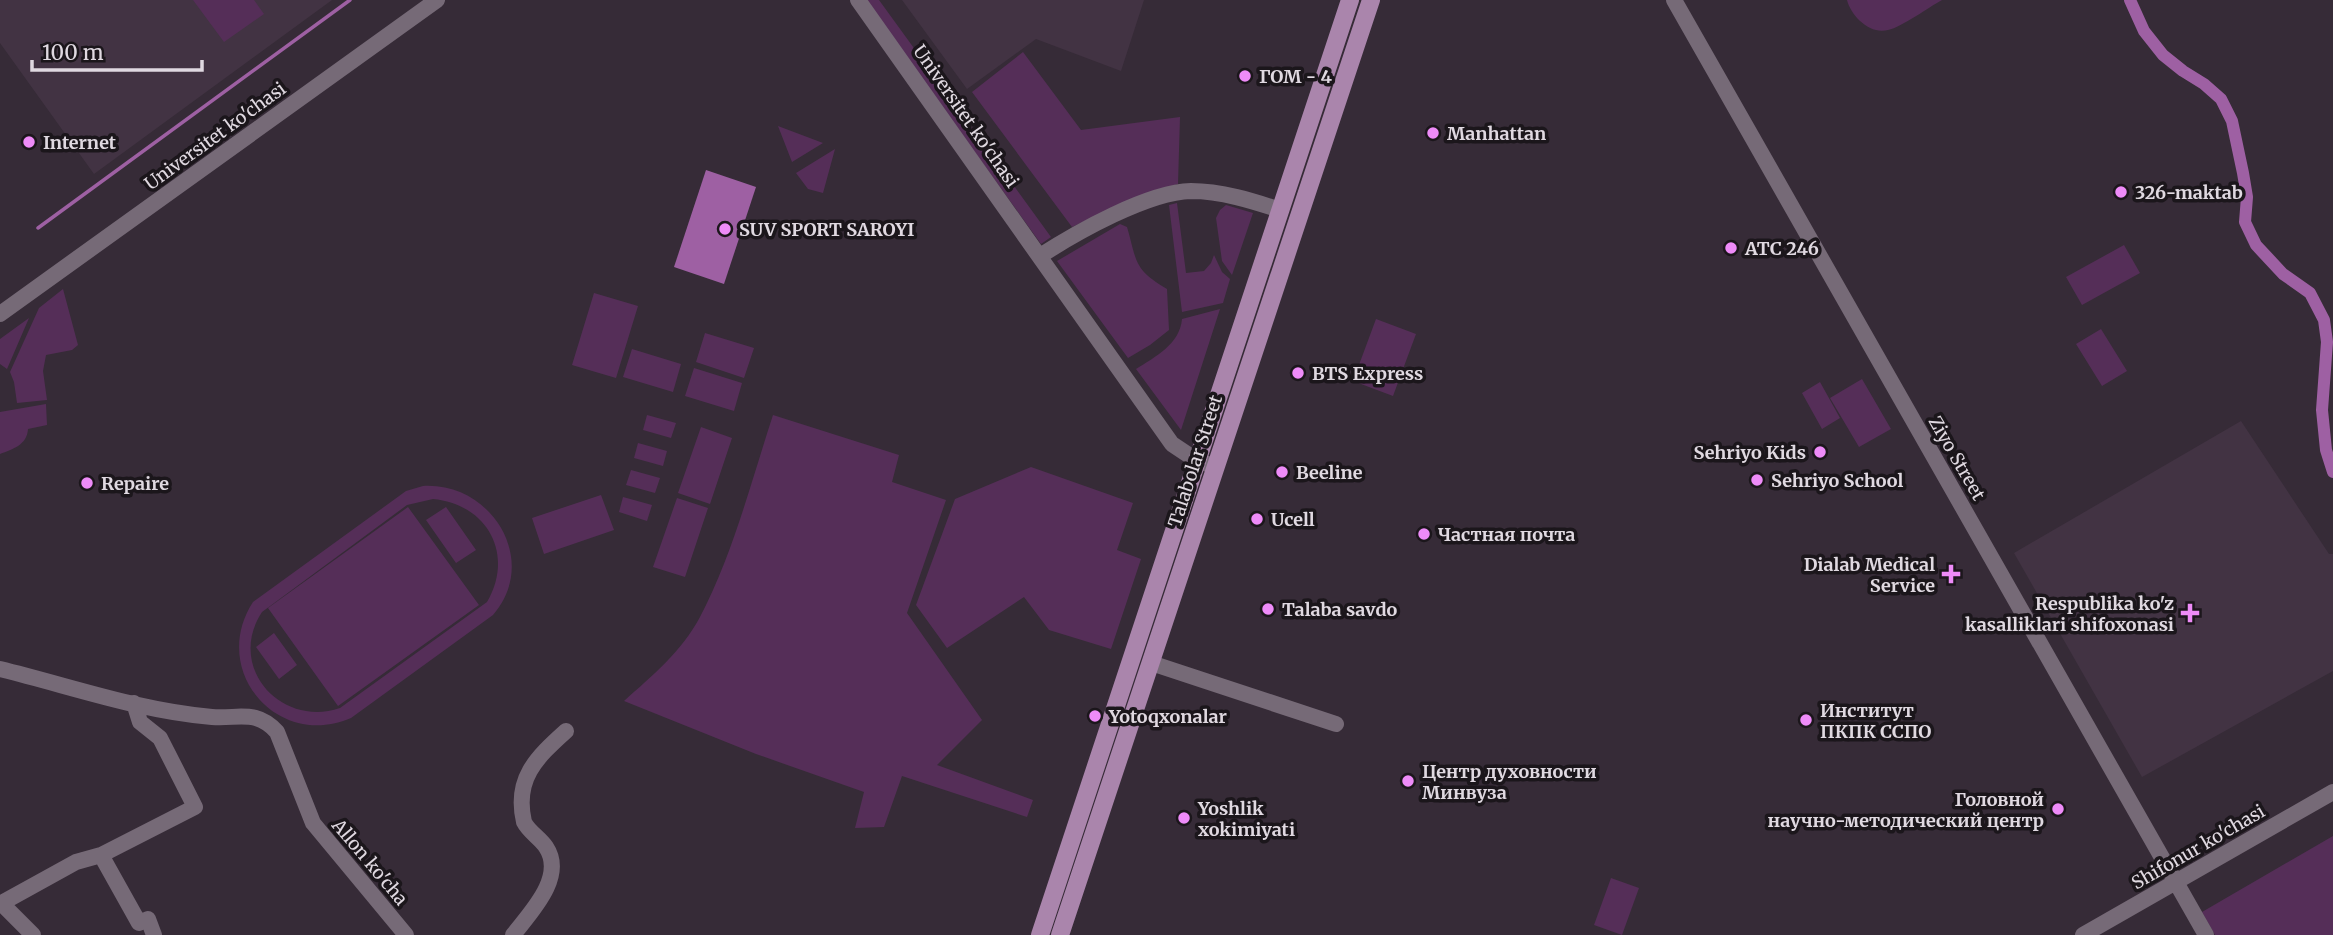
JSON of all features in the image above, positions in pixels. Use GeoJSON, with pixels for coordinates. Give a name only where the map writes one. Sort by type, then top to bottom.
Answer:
{"type":"FeatureCollection","features":[{"type":"Feature","properties":{"kind":"main road","name":"Talabolar Street"},"geometry":{"type":"LineString","coordinates":[[1040,935],[1349,0]]}},
{"type":"Feature","properties":{"kind":"main road","name":"Talabolar Street"},"geometry":{"type":"LineString","coordinates":[[1060,935],[1371,0]]}},
{"type":"Feature","properties":{"kind":"main road"},"geometry":{"type":"LineString","coordinates":[[1330,56],[1350,63]]}},
{"type":"Feature","properties":{"kind":"main road"},"geometry":{"type":"LineString","coordinates":[[1079,815],[1098,820]]}},
{"type":"Feature","properties":{"kind":"street","name":"Universitet ko'chasi"},"geometry":{"type":"LineString","coordinates":[[0,314],[8,304],[437,0]]}},
{"type":"Feature","properties":{"kind":"street","name":"Universitet ko'chasi"},"geometry":{"type":"LineString","coordinates":[[858,0],[1172,444],[1196,460],[1216,467]]}},
{"type":"Feature","properties":{"kind":"street","name":"Ziyo Street"},"geometry":{"type":"LineString","coordinates":[[1674,0],[2206,935]]}},
{"type":"Feature","properties":{"kind":"street"},"geometry":{"type":"LineString","coordinates":[[1040,256],[1104,219],[1168,194],[1192,191],[1228,196],[1280,210]]}},
{"type":"Feature","properties":{"kind":"street"},"geometry":{"type":"LineString","coordinates":[[1151,663],[1336,724]]}},
{"type":"Feature","properties":{"kind":"street"},"geometry":{"type":"LineString","coordinates":[[0,669],[134,703],[141,722],[160,738],[195,807],[101,855],[76,862],[1,904],[33,935]]}},
{"type":"Feature","properties":{"kind":"street","name":"Allon ko'cha"},"geometry":{"type":"LineString","coordinates":[[134,703],[212,717],[253,717],[270,724],[277,732],[313,823],[406,935]]}},
{"type":"Feature","properties":{"kind":"street"},"geometry":{"type":"LineString","coordinates":[[513,935],[541,898],[552,868],[546,847],[524,822],[524,780],[535,760],[566,731]]}},
{"type":"Feature","properties":{"kind":"street","name":"Shifonur ko'chasi"},"geometry":{"type":"LineString","coordinates":[[2083,935],[2333,792]]}},
{"type":"Feature","properties":{"kind":"street"},"geometry":{"type":"LineString","coordinates":[[101,855],[139,923],[148,919],[154,935]]}},
{"type":"Feature","properties":{"kind":"shaded area"},"geometry":{"type":"Polygon","coordinates":[[[0,0],[332,0],[94,174],[0,43],[0,0]]]}},
{"type":"Feature","properties":{"kind":"shaded area"},"geometry":{"type":"Polygon","coordinates":[[[193,0],[254,0],[264,14],[224,42],[193,0]]]}},
{"type":"Feature","properties":{"kind":"shaded area"},"geometry":{"type":"Polygon","coordinates":[[[865,0],[879,0],[1051,237],[1041,244],[865,0]]]}},
{"type":"Feature","properties":{"kind":"shaded area"},"geometry":{"type":"Polygon","coordinates":[[[902,0],[1144,0],[1121,71],[1036,39],[967,89],[902,0]]]}},
{"type":"Feature","properties":{"kind":"shaded area"},"geometry":{"type":"Polygon","coordinates":[[[1847,0],[1942,0],[1901,25],[1881,31],[1862,23],[1847,0]]]}},
{"type":"Feature","properties":{"kind":"shaded area"},"geometry":{"type":"Polygon","coordinates":[[[1023,52],[1081,130],[1180,117],[1178,184],[1139,196],[1072,227],[972,92],[1023,52]]]}},
{"type":"Feature","properties":{"kind":"shaded area"},"geometry":{"type":"Polygon","coordinates":[[[778,126],[823,143],[792,162],[778,126]]]}},
{"type":"Feature","properties":{"kind":"shaded area"},"geometry":{"type":"Polygon","coordinates":[[[835,149],[823,193],[808,189],[796,173],[835,149]]]}},
{"type":"Feature","properties":{"kind":"shaded area"},"geometry":{"type":"Polygon","coordinates":[[[706,170],[756,187],[724,284],[674,267],[706,170]]]}},
{"type":"Feature","properties":{"kind":"shaded area"},"geometry":{"type":"Polygon","coordinates":[[[1177,203],[1186,273],[1204,271],[1214,255],[1222,272],[1230,279],[1223,303],[1182,312],[1169,205],[1177,203]]]}},
{"type":"Feature","properties":{"kind":"shaded area"},"geometry":{"type":"Polygon","coordinates":[[[1226,205],[1253,213],[1232,275],[1222,261],[1216,218],[1226,205]]]}},
{"type":"Feature","properties":{"kind":"shaded area"},"geometry":{"type":"Polygon","coordinates":[[[1120,224],[1127,227],[1142,270],[1167,289],[1169,330],[1128,358],[1057,261],[1120,224]]]}},
{"type":"Feature","properties":{"kind":"shaded area"},"geometry":{"type":"Polygon","coordinates":[[[2124,245],[2140,273],[2082,305],[2066,277],[2124,245]]]}},
{"type":"Feature","properties":{"kind":"shaded area"},"geometry":{"type":"Polygon","coordinates":[[[63,289],[78,345],[72,350],[46,355],[43,371],[47,400],[17,403],[10,372],[39,308],[63,289]]]}},
{"type":"Feature","properties":{"kind":"shaded area"},"geometry":{"type":"Polygon","coordinates":[[[594,293],[638,306],[616,378],[572,365],[594,293]]]}},
{"type":"Feature","properties":{"kind":"shaded area"},"geometry":{"type":"Polygon","coordinates":[[[1220,309],[1181,430],[1136,369],[1172,343],[1182,319],[1220,309]]]}},
{"type":"Feature","properties":{"kind":"shaded area"},"geometry":{"type":"Polygon","coordinates":[[[29,318],[7,369],[0,364],[0,339],[29,318]]]}},
{"type":"Feature","properties":{"kind":"shaded area"},"geometry":{"type":"Polygon","coordinates":[[[1376,319],[1416,334],[1393,396],[1353,381],[1376,319]]]}},
{"type":"Feature","properties":{"kind":"shaded area"},"geometry":{"type":"Polygon","coordinates":[[[2101,329],[2127,371],[2102,386],[2076,344],[2101,329]]]}},
{"type":"Feature","properties":{"kind":"shaded area"},"geometry":{"type":"Polygon","coordinates":[[[705,333],[754,348],[744,378],[696,362],[705,333]]]}},
{"type":"Feature","properties":{"kind":"shaded area"},"geometry":{"type":"Polygon","coordinates":[[[632,349],[681,364],[673,392],[623,377],[632,349]]]}},
{"type":"Feature","properties":{"kind":"shaded area"},"geometry":{"type":"Polygon","coordinates":[[[694,368],[742,383],[734,411],[685,396],[694,368]]]}},
{"type":"Feature","properties":{"kind":"shaded area"},"geometry":{"type":"Polygon","coordinates":[[[1862,379],[1891,429],[1859,447],[1830,398],[1862,379]]]}},
{"type":"Feature","properties":{"kind":"shaded area"},"geometry":{"type":"Polygon","coordinates":[[[1820,382],[1840,418],[1822,429],[1802,393],[1820,382]]]}},
{"type":"Feature","properties":{"kind":"shaded area"},"geometry":{"type":"Polygon","coordinates":[[[46,404],[47,425],[28,429],[22,443],[0,454],[0,412],[46,404]]]}},
{"type":"Feature","properties":{"kind":"shaded area"},"geometry":{"type":"Polygon","coordinates":[[[647,415],[676,423],[671,438],[643,430],[647,415]]]}},
{"type":"Feature","properties":{"kind":"shaded area"},"geometry":{"type":"Polygon","coordinates":[[[773,415],[899,455],[892,482],[946,500],[907,613],[982,720],[937,765],[1033,800],[1027,817],[902,776],[884,827],[855,828],[864,792],[756,754],[624,701],[675,652],[700,617],[732,543],[773,415]]]}},
{"type":"Feature","properties":{"kind":"shaded area","name":"Respublika ko'z kasalliklari shifoxonasi"},"geometry":{"type":"Polygon","coordinates":[[[2241,421],[2329,554],[2333,554],[2333,671],[2142,777],[2014,553],[2241,421]]]}},
{"type":"Feature","properties":{"kind":"shaded area"},"geometry":{"type":"Polygon","coordinates":[[[701,427],[732,438],[710,504],[678,493],[701,427]]]}},
{"type":"Feature","properties":{"kind":"shaded area"},"geometry":{"type":"Polygon","coordinates":[[[638,443],[667,451],[663,466],[634,458],[638,443]]]}},
{"type":"Feature","properties":{"kind":"shaded area"},"geometry":{"type":"Polygon","coordinates":[[[1031,467],[1133,503],[1117,550],[1141,559],[1111,649],[1049,630],[1024,597],[947,648],[916,605],[955,499],[1031,467]]]}},
{"type":"Feature","properties":{"kind":"shaded area"},"geometry":{"type":"Polygon","coordinates":[[[631,470],[660,478],[655,493],[626,485],[631,470]]]}},
{"type":"Feature","properties":{"kind":"shaded area"},"geometry":{"type":"Polygon","coordinates":[[[423,486],[448,488],[470,497],[488,511],[502,529],[510,549],[512,572],[506,594],[493,615],[351,718],[324,725],[298,723],[276,713],[258,698],[245,677],[239,653],[242,628],[253,602],[406,491],[423,486]],[[433,499],[407,505],[262,612],[253,633],[251,653],[255,672],[265,688],[280,701],[298,709],[318,712],[340,708],[487,602],[495,584],[498,566],[491,534],[468,510],[433,499]]]}},
{"type":"Feature","properties":{"kind":"shaded area"},"geometry":{"type":"Polygon","coordinates":[[[601,495],[614,530],[544,554],[532,518],[601,495]]]}},
{"type":"Feature","properties":{"kind":"shaded area"},"geometry":{"type":"Polygon","coordinates":[[[623,497],[652,505],[647,521],[619,512],[623,497]]]}},
{"type":"Feature","properties":{"kind":"shaded area"},"geometry":{"type":"Polygon","coordinates":[[[677,498],[708,508],[685,577],[653,567],[677,498]]]}},
{"type":"Feature","properties":{"kind":"shaded area"},"geometry":{"type":"Polygon","coordinates":[[[408,507],[479,605],[338,706],[268,608],[408,507]]]}},
{"type":"Feature","properties":{"kind":"shaded area"},"geometry":{"type":"Polygon","coordinates":[[[446,507],[476,550],[456,563],[426,520],[446,507]]]}},
{"type":"Feature","properties":{"kind":"shaded area"},"geometry":{"type":"Polygon","coordinates":[[[274,633],[297,665],[279,679],[256,647],[274,633]]]}},
{"type":"Feature","properties":{"kind":"shaded area"},"geometry":{"type":"Polygon","coordinates":[[[2333,836],[2333,935],[2215,935],[2202,912],[2333,836]]]}},
{"type":"Feature","properties":{"kind":"shaded area"},"geometry":{"type":"Polygon","coordinates":[[[1611,878],[1639,888],[1622,935],[1594,925],[1611,878]]]}},
{"type":"Feature","properties":{"kind":"waterway"},"geometry":{"type":"LineString","coordinates":[[38,228],[350,0]]}},
{"type":"Feature","properties":{"kind":"waterway"},"geometry":{"type":"LineString","coordinates":[[2130,0],[2144,31],[2163,55],[2221,99],[2232,121],[2243,173],[2247,197],[2245,222],[2256,245],[2283,274],[2310,293],[2324,320],[2327,342],[2322,410],[2326,450],[2333,472]]}},
{"type":"Feature","properties":{"kind":"place","name":"ГОМ - 4"},"geometry":{"type":"Point","coordinates":[1245,76]}},
{"type":"Feature","properties":{"kind":"place","name":"Manhattan"},"geometry":{"type":"Point","coordinates":[1433,133]}},
{"type":"Feature","properties":{"kind":"place","name":"Internet"},"geometry":{"type":"Point","coordinates":[29,142]}},
{"type":"Feature","properties":{"kind":"place","name":"326-maktab"},"geometry":{"type":"Point","coordinates":[2121,192]}},
{"type":"Feature","properties":{"kind":"place","name":"SUV SPORT SAROYI"},"geometry":{"type":"Point","coordinates":[725,229]}},
{"type":"Feature","properties":{"kind":"place","name":"АТС 246"},"geometry":{"type":"Point","coordinates":[1731,248]}},
{"type":"Feature","properties":{"kind":"place","name":"BTS Express"},"geometry":{"type":"Point","coordinates":[1298,373]}},
{"type":"Feature","properties":{"kind":"place","name":"Sehriyo Kids"},"geometry":{"type":"Point","coordinates":[1820,452]}},
{"type":"Feature","properties":{"kind":"place","name":"Beeline"},"geometry":{"type":"Point","coordinates":[1282,472]}},
{"type":"Feature","properties":{"kind":"place","name":"Sehriyo School"},"geometry":{"type":"Point","coordinates":[1757,480]}},
{"type":"Feature","properties":{"kind":"place","name":"Repaire"},"geometry":{"type":"Point","coordinates":[87,483]}},
{"type":"Feature","properties":{"kind":"place","name":"Ucell"},"geometry":{"type":"Point","coordinates":[1257,519]}},
{"type":"Feature","properties":{"kind":"place","name":"Частная почта"},"geometry":{"type":"Point","coordinates":[1424,534]}},
{"type":"Feature","properties":{"kind":"place","name":"Dialab Medical Service"},"geometry":{"type":"Point","coordinates":[1951,574]}},
{"type":"Feature","properties":{"kind":"place","name":"Talaba savdo"},"geometry":{"type":"Point","coordinates":[1268,609]}},
{"type":"Feature","properties":{"kind":"place","name":"Respublika ko'z kasalliklari shifoxonasi"},"geometry":{"type":"Point","coordinates":[2190,613]}},
{"type":"Feature","properties":{"kind":"place","name":"Yotoqxonalar"},"geometry":{"type":"Point","coordinates":[1095,716]}},
{"type":"Feature","properties":{"kind":"place","name":"Институт ПКПК ССПО"},"geometry":{"type":"Point","coordinates":[1806,720]}},
{"type":"Feature","properties":{"kind":"place","name":"Центр духовности Минвуза"},"geometry":{"type":"Point","coordinates":[1408,781]}},
{"type":"Feature","properties":{"kind":"place","name":"Головной научно-методический центр"},"geometry":{"type":"Point","coordinates":[2058,809]}},
{"type":"Feature","properties":{"kind":"place","name":"Yoshlik xokimiyati"},"geometry":{"type":"Point","coordinates":[1184,818]}}]}
